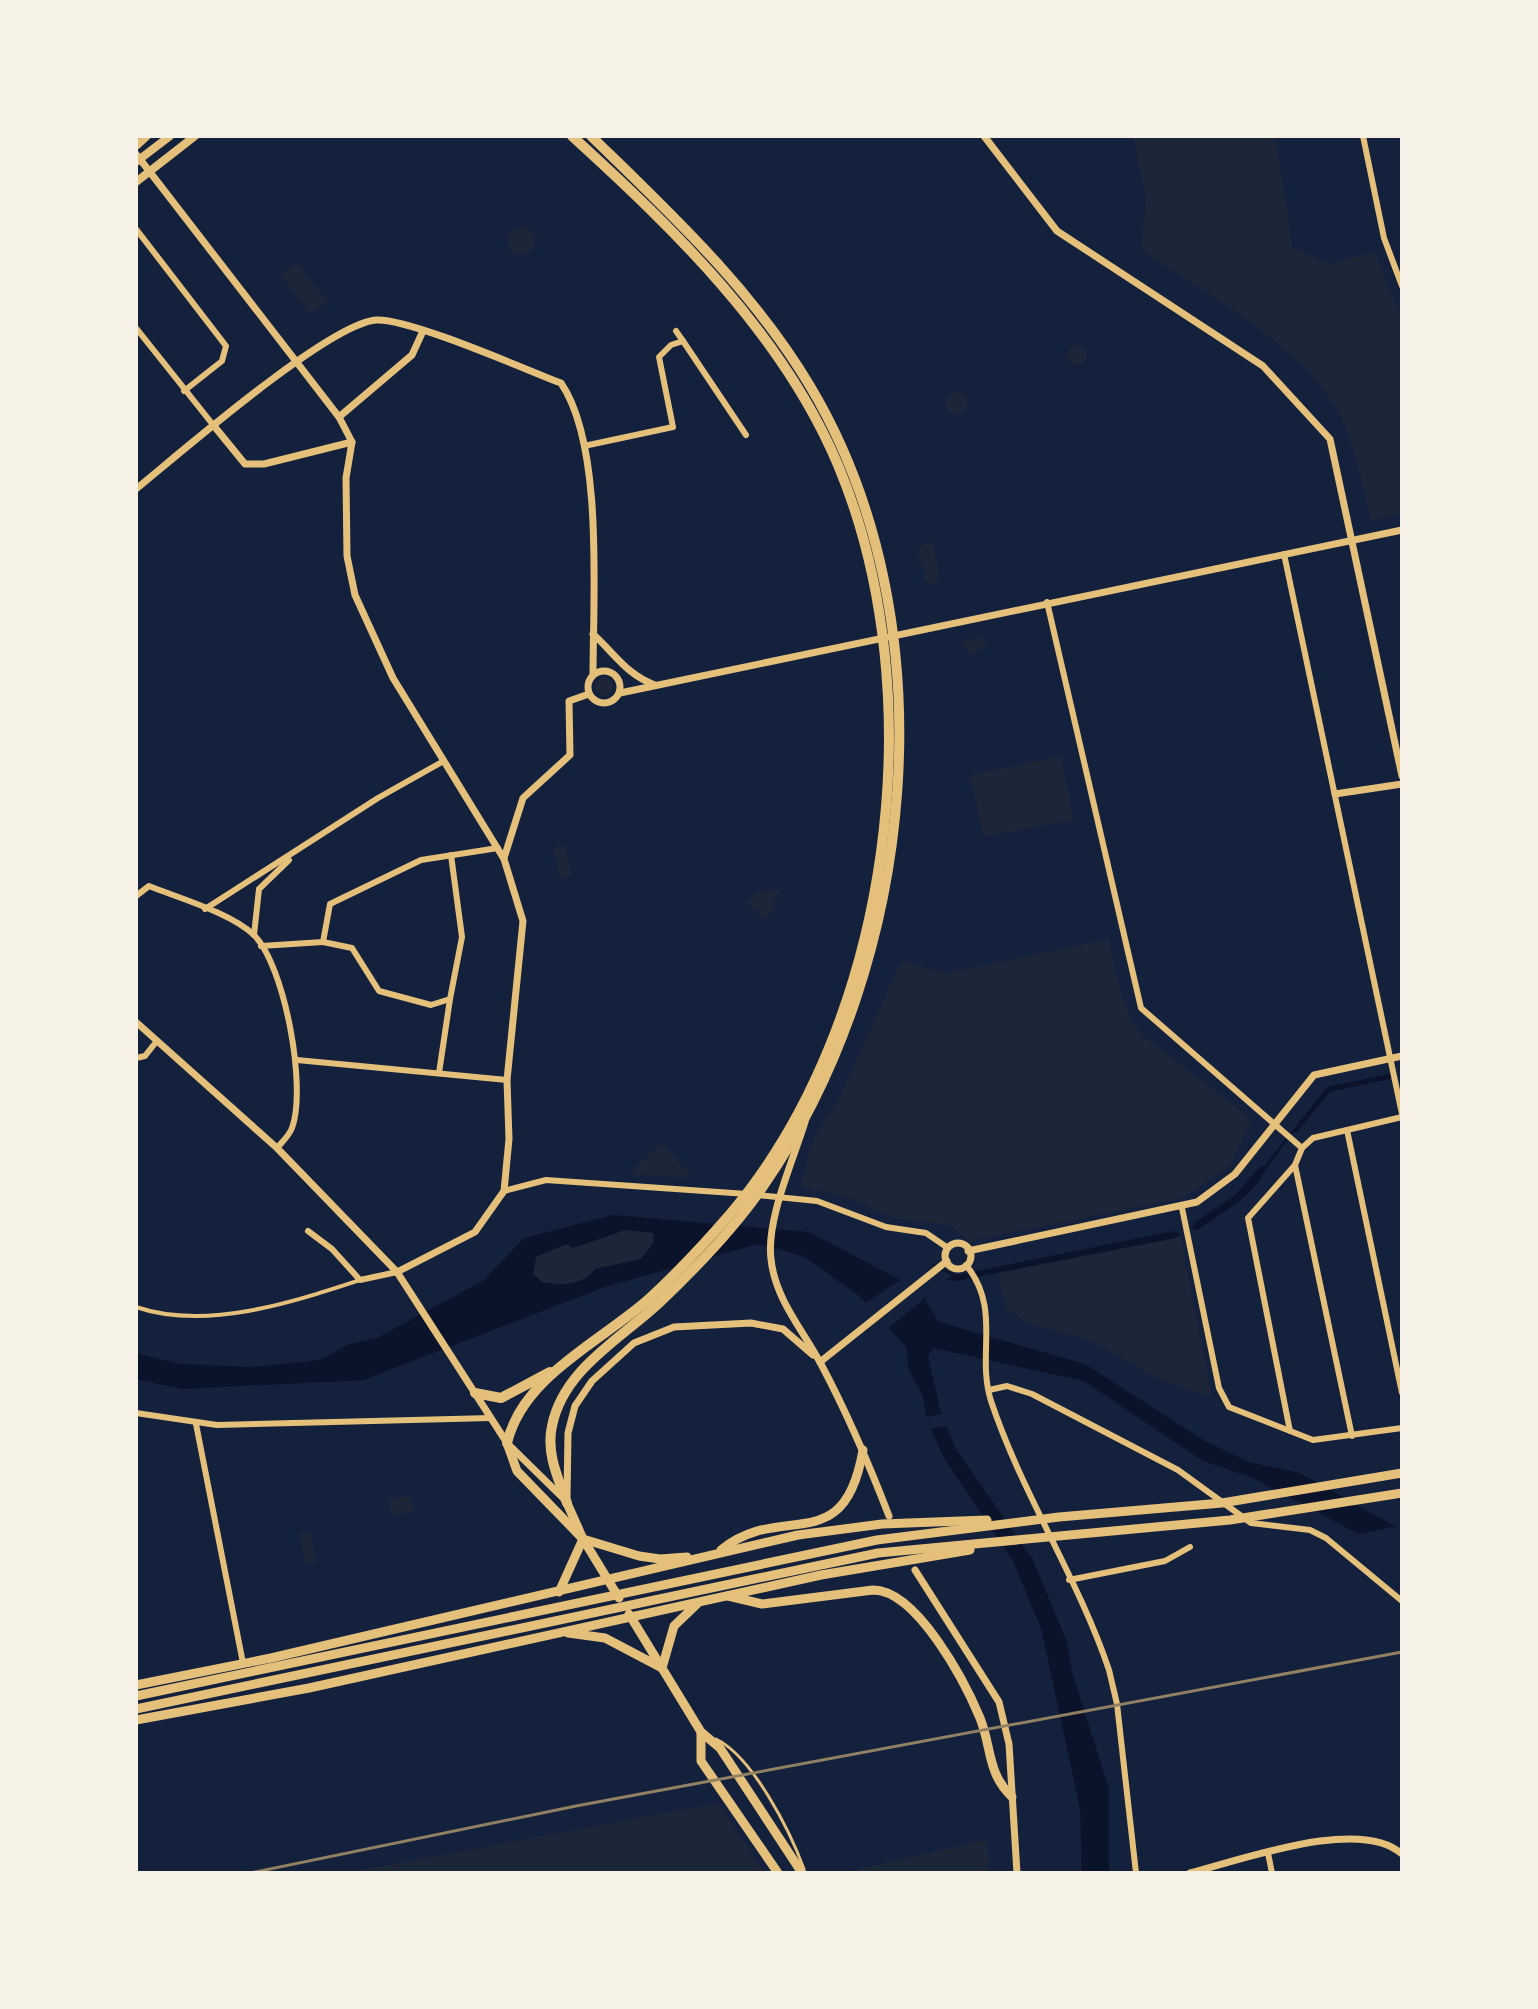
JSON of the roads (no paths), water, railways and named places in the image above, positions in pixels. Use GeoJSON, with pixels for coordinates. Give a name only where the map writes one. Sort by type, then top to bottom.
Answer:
{"type":"FeatureCollection","features":[{"type":"Feature","properties":{"kind":"highway"},"geometry":{"type":"LineString","coordinates":[[572,136],[727,289],[801,396],[837,463],[883,601]]}},
{"type":"Feature","properties":{"kind":"highway"},"geometry":{"type":"LineString","coordinates":[[567,1503],[551,1454],[552,1426],[558,1403],[570,1382],[604,1343],[698,1264],[805,1120],[832,1065],[858,993],[876,927],[888,865],[897,780],[893,664],[883,601],[865,509],[845,453],[809,386],[735,279],[591,136]]}},
{"type":"Feature","properties":{"kind":"highway"},"geometry":{"type":"LineString","coordinates":[[768,1170],[813,1085],[848,992],[866,926],[878,863],[887,779],[893,664]]}},
{"type":"Feature","properties":{"kind":"highway"},"geometry":{"type":"LineString","coordinates":[[474,1391],[501,1398],[604,1343]]}},
{"type":"Feature","properties":{"kind":"highway"},"geometry":{"type":"LineString","coordinates":[[507,1443],[519,1414],[556,1369]]}},
{"type":"Feature","properties":{"kind":"main road"},"geometry":{"type":"LineString","coordinates":[[136,146],[147,136]]}},
{"type":"Feature","properties":{"kind":"main road"},"geometry":{"type":"LineString","coordinates":[[140,163],[170,136]]}},
{"type":"Feature","properties":{"kind":"main road"},"geometry":{"type":"LineString","coordinates":[[136,182],[195,136]]}},
{"type":"Feature","properties":{"kind":"main road"},"geometry":{"type":"LineString","coordinates":[[507,1443],[517,1471],[583,1539],[660,1559],[712,1555],[737,1537],[820,1520],[838,1509],[855,1490],[863,1450]]}},
{"type":"Feature","properties":{"kind":"main road"},"geometry":{"type":"LineString","coordinates":[[136,1685],[608,1581],[712,1555],[842,1529],[1059,1517],[1222,1503],[1402,1473]]}},
{"type":"Feature","properties":{"kind":"main road"},"geometry":{"type":"LineString","coordinates":[[136,1709],[878,1553],[1230,1520],[1402,1493]]}},
{"type":"Feature","properties":{"kind":"main road"},"geometry":{"type":"LineString","coordinates":[[567,1503],[583,1539],[701,1732],[720,1748],[804,1873]]}},
{"type":"Feature","properties":{"kind":"main road"},"geometry":{"type":"LineString","coordinates":[[136,1696],[877,1540],[1059,1517]]}},
{"type":"Feature","properties":{"kind":"main road"},"geometry":{"type":"LineString","coordinates":[[136,1720],[309,1688],[705,1599],[854,1569],[1069,1535]]}},
{"type":"Feature","properties":{"kind":"main road"},"geometry":{"type":"LineString","coordinates":[[559,1592],[583,1539]]}},
{"type":"Feature","properties":{"kind":"main road"},"geometry":{"type":"LineString","coordinates":[[675,1565],[670,1579],[672,1588],[690,1603]]}},
{"type":"Feature","properties":{"kind":"main road"},"geometry":{"type":"LineString","coordinates":[[725,1595],[762,1604],[873,1590],[885,1590],[901,1598],[926,1625],[962,1685],[980,1719],[996,1782],[1012,1797]]}},
{"type":"Feature","properties":{"kind":"main road"},"geometry":{"type":"LineString","coordinates":[[662,1668],[680,1617],[705,1599]]}},
{"type":"Feature","properties":{"kind":"main road"},"geometry":{"type":"LineString","coordinates":[[557,1632],[605,1638],[662,1668]]}},
{"type":"Feature","properties":{"kind":"main road"},"geometry":{"type":"LineString","coordinates":[[701,1732],[701,1761],[778,1873]]}},
{"type":"Feature","properties":{"kind":"street"},"geometry":{"type":"LineString","coordinates":[[984,136],[1057,231],[1263,366],[1330,439],[1402,776]]}},
{"type":"Feature","properties":{"kind":"street"},"geometry":{"type":"LineString","coordinates":[[1363,136],[1390,255],[1402,286]]}},
{"type":"Feature","properties":{"kind":"street"},"geometry":{"type":"LineString","coordinates":[[136,154],[339,417],[352,442],[346,478],[347,556],[355,595],[393,678],[504,859],[523,921],[507,1080],[509,1139],[504,1191],[475,1232],[397,1272],[298,1300],[214,1314],[154,1314],[136,1307]]}},
{"type":"Feature","properties":{"kind":"street"},"geometry":{"type":"LineString","coordinates":[[136,229],[226,346],[222,361],[184,391]]}},
{"type":"Feature","properties":{"kind":"street"},"geometry":{"type":"LineString","coordinates":[[1390,255],[1402,253]]}},
{"type":"Feature","properties":{"kind":"street"},"geometry":{"type":"LineString","coordinates":[[136,489],[296,363],[334,337],[376,320],[423,331],[561,383],[581,427],[596,551],[592,583],[593,675],[588,687],[589,694],[605,704],[620,693],[1351,538],[1402,530]]}},
{"type":"Feature","properties":{"kind":"street"},"geometry":{"type":"LineString","coordinates":[[136,328],[245,464],[264,464],[352,442]]}},
{"type":"Feature","properties":{"kind":"street"},"geometry":{"type":"LineString","coordinates":[[339,417],[412,355],[423,331]]}},
{"type":"Feature","properties":{"kind":"street"},"geometry":{"type":"LineString","coordinates":[[676,331],[746,435]]}},
{"type":"Feature","properties":{"kind":"street"},"geometry":{"type":"LineString","coordinates":[[584,446],[673,427],[659,357],[671,345],[683,341]]}},
{"type":"Feature","properties":{"kind":"street"},"geometry":{"type":"LineString","coordinates":[[1284,553],[1402,1115],[1313,1138],[1301,1147],[1295,1165],[1248,1218],[1290,1431]]}},
{"type":"Feature","properties":{"kind":"street"},"geometry":{"type":"LineString","coordinates":[[1047,602],[1141,1008],[1301,1147]]}},
{"type":"Feature","properties":{"kind":"street"},"geometry":{"type":"LineString","coordinates":[[593,634],[619,663],[639,679],[656,686]]}},
{"type":"Feature","properties":{"kind":"street"},"geometry":{"type":"LineString","coordinates":[[593,675],[605,670],[616,675],[620,693]]}},
{"type":"Feature","properties":{"kind":"street"},"geometry":{"type":"LineString","coordinates":[[504,859],[523,798],[570,755],[569,701],[589,694]]}},
{"type":"Feature","properties":{"kind":"street"},"geometry":{"type":"LineString","coordinates":[[205,909],[378,798],[442,762]]}},
{"type":"Feature","properties":{"kind":"street"},"geometry":{"type":"LineString","coordinates":[[1335,794],[1402,784]]}},
{"type":"Feature","properties":{"kind":"street"},"geometry":{"type":"LineString","coordinates":[[323,942],[330,904],[421,860],[498,848]]}},
{"type":"Feature","properties":{"kind":"street"},"geometry":{"type":"LineString","coordinates":[[254,935],[259,889],[297,852]]}},
{"type":"Feature","properties":{"kind":"street"},"geometry":{"type":"LineString","coordinates":[[439,1073],[462,937],[451,855]]}},
{"type":"Feature","properties":{"kind":"street"},"geometry":{"type":"LineString","coordinates":[[136,896],[149,886],[205,909],[254,935],[274,966],[297,1060],[293,1127],[277,1148]]}},
{"type":"Feature","properties":{"kind":"street"},"geometry":{"type":"LineString","coordinates":[[261,946],[323,942],[352,948],[379,991],[431,1005],[450,999]]}},
{"type":"Feature","properties":{"kind":"street"},"geometry":{"type":"LineString","coordinates":[[136,1022],[277,1148],[397,1272],[507,1443],[567,1503]]}},
{"type":"Feature","properties":{"kind":"street"},"geometry":{"type":"LineString","coordinates":[[136,1058],[145,1056],[156,1042]]}},
{"type":"Feature","properties":{"kind":"street"},"geometry":{"type":"LineString","coordinates":[[968,1251],[1182,1208],[1212,1194],[1235,1174],[1314,1075],[1402,1056]]}},
{"type":"Feature","properties":{"kind":"street"},"geometry":{"type":"LineString","coordinates":[[297,1060],[507,1080]]}},
{"type":"Feature","properties":{"kind":"street"},"geometry":{"type":"LineString","coordinates":[[805,1120],[776,1217],[770,1258],[781,1294],[820,1362],[863,1450],[889,1516]]}},
{"type":"Feature","properties":{"kind":"street"},"geometry":{"type":"LineString","coordinates":[[1347,1130],[1402,1393]]}},
{"type":"Feature","properties":{"kind":"street"},"geometry":{"type":"LineString","coordinates":[[1295,1165],[1352,1436]]}},
{"type":"Feature","properties":{"kind":"street"},"geometry":{"type":"LineString","coordinates":[[504,1191],[546,1180],[817,1201],[886,1227],[926,1233],[948,1248]]}},
{"type":"Feature","properties":{"kind":"street"},"geometry":{"type":"LineString","coordinates":[[1182,1208],[1219,1388],[1229,1407],[1313,1440],[1402,1428]]}},
{"type":"Feature","properties":{"kind":"street"},"geometry":{"type":"LineString","coordinates":[[308,1231],[332,1249],[360,1280]]}},
{"type":"Feature","properties":{"kind":"street"},"geometry":{"type":"LineString","coordinates":[[948,1248],[959,1243],[971,1257],[969,1269],[980,1286],[986,1312],[990,1394],[1109,1670],[1117,1704],[1136,1873]]}},
{"type":"Feature","properties":{"kind":"street"},"geometry":{"type":"LineString","coordinates":[[820,1362],[947,1261],[948,1248]]}},
{"type":"Feature","properties":{"kind":"street"},"geometry":{"type":"LineString","coordinates":[[947,1261],[956,1268],[969,1269]]}},
{"type":"Feature","properties":{"kind":"street"},"geometry":{"type":"LineString","coordinates":[[567,1503],[568,1433],[575,1406],[592,1381],[634,1343],[654,1333],[691,1324],[768,1324],[783,1329],[820,1362]]}},
{"type":"Feature","properties":{"kind":"street"},"geometry":{"type":"LineString","coordinates":[[990,1394],[1007,1386],[1032,1394],[1178,1470],[1251,1523],[1310,1530],[1326,1538],[1402,1601]]}},
{"type":"Feature","properties":{"kind":"street"},"geometry":{"type":"LineString","coordinates":[[136,1413],[196,1424],[491,1418]]}},
{"type":"Feature","properties":{"kind":"street"},"geometry":{"type":"LineString","coordinates":[[196,1424],[243,1663]]}},
{"type":"Feature","properties":{"kind":"street"},"geometry":{"type":"LineString","coordinates":[[1069,1580],[1165,1561],[1190,1547]]}},
{"type":"Feature","properties":{"kind":"street"},"geometry":{"type":"LineString","coordinates":[[915,1570],[999,1702],[1007,1729],[1017,1873]]}},
{"type":"Feature","properties":{"kind":"street"},"geometry":{"type":"LineString","coordinates":[[1190,1873],[1344,1838],[1373,1838],[1390,1843],[1402,1854]]}},
{"type":"Feature","properties":{"kind":"street"},"geometry":{"type":"LineString","coordinates":[[1268,1853],[1272,1873]]}},
{"type":"Feature","properties":{"kind":"waterway"},"geometry":{"type":"LineString","coordinates":[[1265,1168],[1289,1136]]}},
{"type":"Feature","properties":{"kind":"railway"},"geometry":{"type":"LineString","coordinates":[[250,1873],[576,1806],[1402,1652]]}}]}
